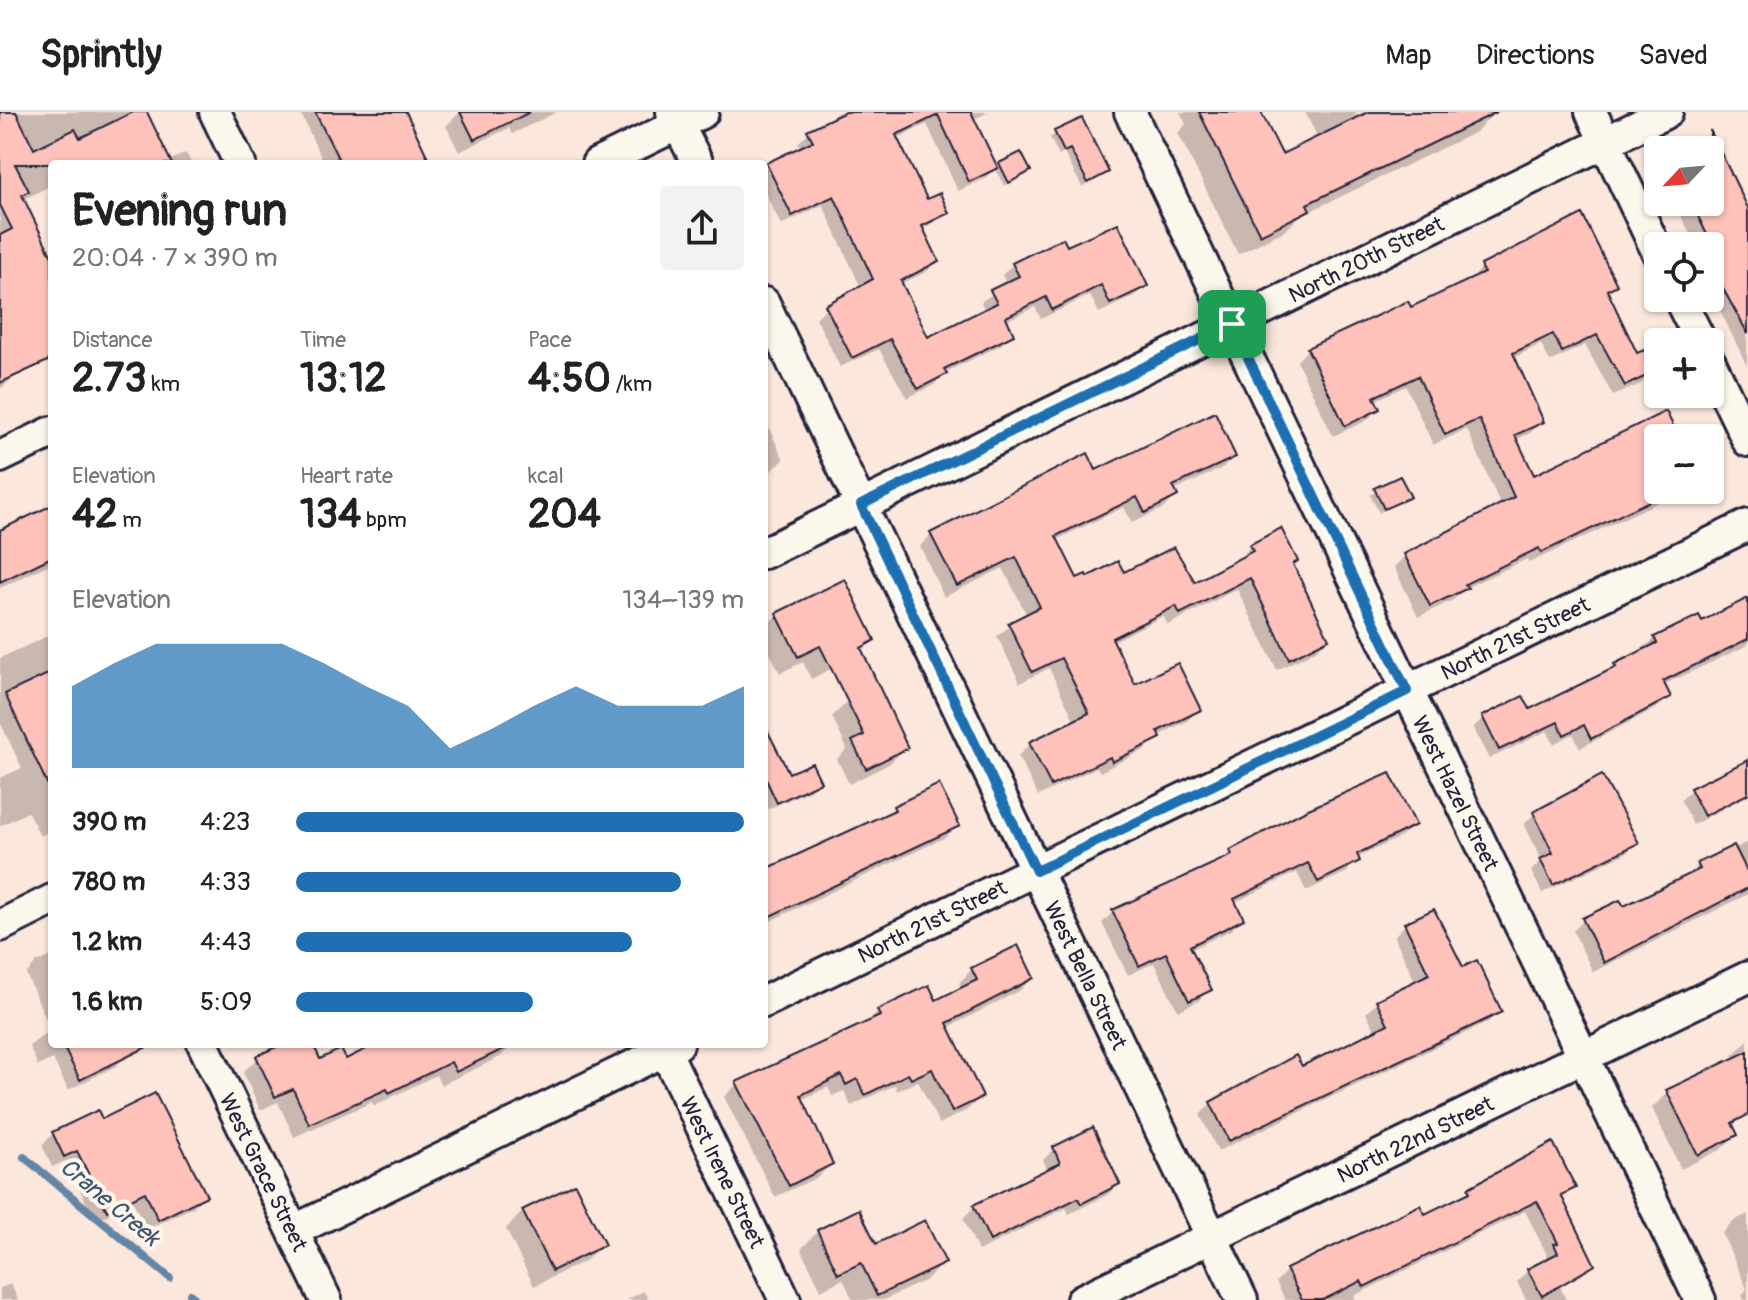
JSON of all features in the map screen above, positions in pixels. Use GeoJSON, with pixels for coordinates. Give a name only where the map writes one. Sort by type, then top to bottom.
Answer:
{"type":"FeatureCollection","features":[{"type":"Feature","properties":{"kind":"street"},"geometry":{"type":"LineString","coordinates":[[215,112],[238,160]]}},
{"type":"Feature","properties":{"kind":"street","name":"West Hazel Street"},"geometry":{"type":"LineString","coordinates":[[1130,112],[1700,1300]]}},
{"type":"Feature","properties":{"kind":"street"},"geometry":{"type":"LineString","coordinates":[[1591,112],[1648,232]]}},
{"type":"Feature","properties":{"kind":"street","name":"North 20th Street"},"geometry":{"type":"LineString","coordinates":[[768,551],[1667,112]]}},
{"type":"Feature","properties":{"kind":"street"},"geometry":{"type":"LineString","coordinates":[[604,160],[684,116],[697,160]]}},
{"type":"Feature","properties":{"kind":"street","name":"West Bella Street"},"geometry":{"type":"LineString","coordinates":[[768,311],[1242,1300]]}},
{"type":"Feature","properties":{"kind":"street"},"geometry":{"type":"LineString","coordinates":[[1724,391],[1748,441]]}},
{"type":"Feature","properties":{"kind":"street"},"geometry":{"type":"LineString","coordinates":[[0,457],[48,434]]}},
{"type":"Feature","properties":{"kind":"street","name":"North 21st Street"},"geometry":{"type":"LineString","coordinates":[[768,1000],[1748,525]]}},
{"type":"Feature","properties":{"kind":"street"},"geometry":{"type":"LineString","coordinates":[[0,926],[48,902]]}},
{"type":"Feature","properties":{"kind":"street","name":"North 22nd Street"},"geometry":{"type":"LineString","coordinates":[[1082,1300],[1748,977]]}},
{"type":"Feature","properties":{"kind":"street","name":"West Grace Street"},"geometry":{"type":"LineString","coordinates":[[205,1048],[326,1300]]}},
{"type":"Feature","properties":{"kind":"street"},"geometry":{"type":"LineString","coordinates":[[293,1231],[664,1048]]}},
{"type":"Feature","properties":{"kind":"street","name":"West Irene Street"},"geometry":{"type":"LineString","coordinates":[[669,1048],[785,1300]]}},
{"type":"Feature","properties":{"kind":"building"},"geometry":{"type":"Polygon","coordinates":[[[0,112],[16,112],[34,149],[75,129],[80,138],[133,112],[147,112],[170,160],[48,160],[48,164],[15,164],[29,191],[22,195],[48,249],[48,361],[0,383],[0,235],[12,229],[0,205],[0,112]]]}},
{"type":"Feature","properties":{"kind":"building"},"geometry":{"type":"Polygon","coordinates":[[[315,112],[406,112],[429,160],[339,160],[315,112]]]}},
{"type":"Feature","properties":{"kind":"building"},"geometry":{"type":"Polygon","coordinates":[[[460,112],[530,112],[474,140],[460,112]]]}},
{"type":"Feature","properties":{"kind":"building"},"geometry":{"type":"Polygon","coordinates":[[[845,112],[971,112],[998,168],[969,182],[938,115],[896,135],[927,199],[940,193],[949,213],[922,226],[939,261],[901,281],[928,337],[997,303],[990,290],[1019,276],[1012,263],[1063,238],[1067,246],[1118,223],[1148,286],[1110,304],[1101,285],[1052,310],[1046,297],[1006,317],[1014,335],[944,369],[947,374],[918,389],[890,339],[852,358],[825,305],[873,279],[834,196],[792,216],[768,167],[768,162],[813,141],[807,130],[845,112]]]}},
{"type":"Feature","properties":{"kind":"building"},"geometry":{"type":"Polygon","coordinates":[[[1199,112],[1261,112],[1282,154],[1368,112],[1497,112],[1307,204],[1310,210],[1260,235],[1199,112]]]}},
{"type":"Feature","properties":{"kind":"building"},"geometry":{"type":"Polygon","coordinates":[[[1082,118],[1109,172],[1088,183],[1070,149],[1064,152],[1054,131],[1082,118]]]}},
{"type":"Feature","properties":{"kind":"building"},"geometry":{"type":"Polygon","coordinates":[[[1021,152],[1031,171],[1009,183],[999,163],[1021,152]]]}},
{"type":"Feature","properties":{"kind":"building"},"geometry":{"type":"Polygon","coordinates":[[[1724,159],[1748,208],[1748,334],[1724,291],[1724,232],[1706,232],[1698,216],[1724,216],[1724,159]]]}},
{"type":"Feature","properties":{"kind":"building"},"geometry":{"type":"Polygon","coordinates":[[[1582,214],[1617,285],[1607,290],[1637,353],[1644,350],[1644,377],[1625,386],[1597,335],[1562,352],[1553,334],[1513,353],[1544,422],[1515,435],[1534,475],[1666,411],[1672,424],[1644,424],[1644,504],[1541,553],[1539,548],[1465,584],[1468,588],[1430,606],[1404,554],[1514,497],[1479,419],[1445,435],[1418,376],[1374,397],[1380,409],[1345,426],[1307,348],[1408,301],[1411,307],[1484,273],[1481,265],[1582,214]]]}},
{"type":"Feature","properties":{"kind":"building"},"geometry":{"type":"Polygon","coordinates":[[[1215,412],[1236,457],[1173,486],[1178,496],[1145,513],[1137,497],[1056,536],[1077,578],[1086,574],[1087,577],[1118,561],[1124,572],[1174,547],[1195,582],[1253,551],[1249,545],[1281,528],[1298,561],[1293,564],[1329,639],[1289,659],[1250,578],[1180,614],[1176,606],[1112,638],[1135,684],[1178,663],[1201,710],[1158,731],[1161,738],[1112,762],[1110,757],[1051,786],[1029,742],[1089,713],[1061,658],[1032,672],[1008,623],[1040,607],[1016,557],[957,586],[930,533],[1088,453],[1096,470],[1215,412]]]}},
{"type":"Feature","properties":{"kind":"building"},"geometry":{"type":"Polygon","coordinates":[[[1400,476],[1411,497],[1384,509],[1374,488],[1400,476]]]}},
{"type":"Feature","properties":{"kind":"building"},"geometry":{"type":"Polygon","coordinates":[[[48,507],[48,559],[0,582],[0,530],[48,507]]]}},
{"type":"Feature","properties":{"kind":"building"},"geometry":{"type":"Polygon","coordinates":[[[845,579],[875,640],[861,648],[908,748],[866,769],[852,741],[864,735],[820,646],[798,657],[776,613],[845,579]]]}},
{"type":"Feature","properties":{"kind":"building"},"geometry":{"type":"Polygon","coordinates":[[[1748,598],[1748,639],[1663,681],[1671,697],[1591,739],[1584,725],[1564,735],[1558,722],[1499,750],[1482,716],[1523,696],[1530,709],[1616,667],[1614,664],[1657,643],[1654,637],[1699,615],[1702,621],[1748,598]]]}},
{"type":"Feature","properties":{"kind":"building"},"geometry":{"type":"Polygon","coordinates":[[[48,674],[48,785],[5,694],[48,674]]]}},
{"type":"Feature","properties":{"kind":"building"},"geometry":{"type":"Polygon","coordinates":[[[768,732],[789,773],[812,763],[821,782],[777,803],[768,784],[768,732]]]}},
{"type":"Feature","properties":{"kind":"building"},"geometry":{"type":"Polygon","coordinates":[[[1748,760],[1748,794],[1704,816],[1690,788],[1748,760]]]}},
{"type":"Feature","properties":{"kind":"building"},"geometry":{"type":"Polygon","coordinates":[[[1390,773],[1416,825],[1357,854],[1360,861],[1318,882],[1308,863],[1234,899],[1244,919],[1190,946],[1212,990],[1189,1001],[1166,953],[1139,966],[1112,910],[1232,855],[1230,850],[1304,811],[1390,773]]]}},
{"type":"Feature","properties":{"kind":"building"},"geometry":{"type":"Polygon","coordinates":[[[1602,775],[1639,843],[1553,885],[1540,859],[1553,853],[1533,812],[1602,775]]]}},
{"type":"Feature","properties":{"kind":"building"},"geometry":{"type":"Polygon","coordinates":[[[939,784],[960,826],[768,917],[768,868],[895,810],[893,806],[939,784]]]}},
{"type":"Feature","properties":{"kind":"building"},"geometry":{"type":"Polygon","coordinates":[[[1734,845],[1748,873],[1748,888],[1604,963],[1582,918],[1620,900],[1624,906],[1700,869],[1697,863],[1734,845]]]}},
{"type":"Feature","properties":{"kind":"building"},"geometry":{"type":"Polygon","coordinates":[[[1434,909],[1463,967],[1477,960],[1502,1012],[1229,1141],[1210,1102],[1296,1055],[1302,1066],[1388,1024],[1376,1000],[1429,974],[1404,923],[1434,909]]]}},
{"type":"Feature","properties":{"kind":"building"},"geometry":{"type":"Polygon","coordinates":[[[1018,945],[1034,978],[947,1023],[983,1097],[952,1112],[932,1069],[911,1079],[908,1074],[865,1095],[857,1079],[846,1085],[841,1075],[801,1095],[833,1164],[789,1186],[736,1082],[880,1016],[877,1010],[929,985],[936,1000],[977,980],[971,968],[1018,945]]]}},
{"type":"Feature","properties":{"kind":"building"},"geometry":{"type":"Polygon","coordinates":[[[64,1048],[145,1048],[80,1080],[64,1048]]]}},
{"type":"Feature","properties":{"kind":"building"},"geometry":{"type":"Polygon","coordinates":[[[274,1048],[315,1048],[320,1059],[341,1049],[346,1059],[368,1048],[506,1048],[456,1072],[451,1062],[389,1093],[387,1089],[309,1124],[293,1089],[275,1097],[256,1056],[274,1048]]]}},
{"type":"Feature","properties":{"kind":"building"},"geometry":{"type":"Polygon","coordinates":[[[1748,1051],[1748,1115],[1732,1123],[1738,1135],[1698,1155],[1666,1090],[1748,1051]]]}},
{"type":"Feature","properties":{"kind":"building"},"geometry":{"type":"Polygon","coordinates":[[[155,1093],[207,1196],[158,1220],[145,1192],[107,1211],[77,1151],[64,1157],[52,1132],[98,1110],[102,1119],[155,1093]]]}},
{"type":"Feature","properties":{"kind":"building"},"geometry":{"type":"Polygon","coordinates":[[[1093,1127],[1120,1184],[1081,1204],[1078,1198],[990,1241],[973,1205],[1060,1163],[1053,1147],[1093,1127]]]}},
{"type":"Feature","properties":{"kind":"building"},"geometry":{"type":"Polygon","coordinates":[[[1553,1142],[1576,1188],[1561,1195],[1595,1265],[1542,1296],[1527,1269],[1558,1253],[1554,1244],[1558,1243],[1537,1201],[1364,1287],[1361,1281],[1323,1300],[1302,1300],[1286,1269],[1420,1205],[1425,1214],[1470,1192],[1468,1188],[1553,1142]]]}},
{"type":"Feature","properties":{"kind":"building"},"geometry":{"type":"Polygon","coordinates":[[[575,1184],[605,1245],[552,1271],[522,1210],[575,1184]]]}},
{"type":"Feature","properties":{"kind":"building"},"geometry":{"type":"Polygon","coordinates":[[[859,1209],[876,1244],[925,1220],[946,1263],[877,1296],[861,1263],[838,1274],[817,1230],[859,1209]]]}},
{"type":"Feature","properties":{"kind":"waterway","name":"Crane Creek"},"geometry":{"type":"LineString","coordinates":[[24,1157],[170,1278]]}},
{"type":"Feature","properties":{"kind":"waterway","name":"Crane Creek"},"geometry":{"type":"LineString","coordinates":[[190,1294],[197,1300]]}},
{"type":"Feature","properties":{"kind":"route"},"geometry":{"type":"LineString","coordinates":[[1232,324],[1407,691],[1036,871],[861,505],[1232,324]]}}]}
